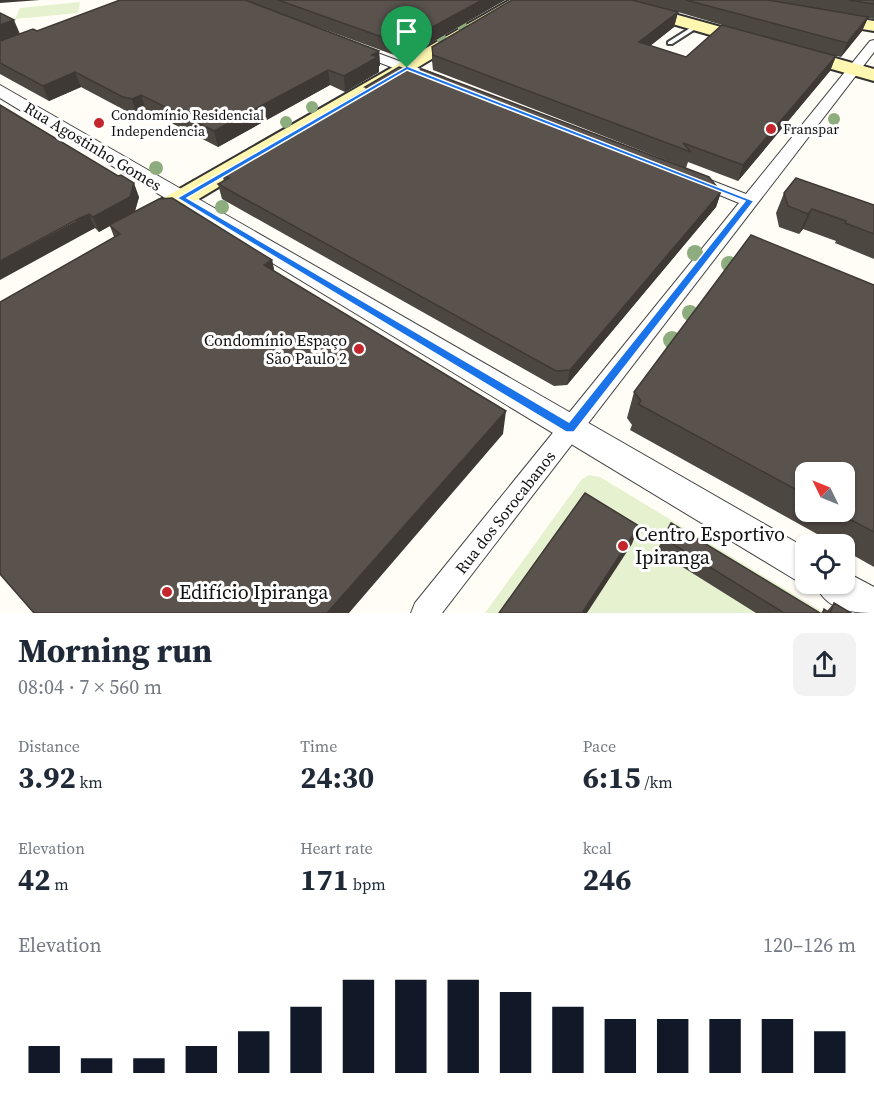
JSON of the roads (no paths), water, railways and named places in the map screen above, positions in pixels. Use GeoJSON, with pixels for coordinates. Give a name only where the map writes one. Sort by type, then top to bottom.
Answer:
{"type":"FeatureCollection","features":[{"type":"Feature","properties":{"kind":"main road"},"geometry":{"type":"LineString","coordinates":[[126,231],[522,0]]}},
{"type":"Feature","properties":{"kind":"main road"},"geometry":{"type":"LineString","coordinates":[[606,0],[874,75]]}},
{"type":"Feature","properties":{"kind":"main road"},"geometry":{"type":"LineString","coordinates":[[815,15],[874,26]]}},
{"type":"Feature","properties":{"kind":"street","name":"Rua dos Sorocabanos"},"geometry":{"type":"LineString","coordinates":[[425,613],[874,44]]}},
{"type":"Feature","properties":{"kind":"street"},"geometry":{"type":"LineString","coordinates":[[347,45],[456,87]]}},
{"type":"Feature","properties":{"kind":"street","name":"Rua Agostinho Gomes"},"geometry":{"type":"LineString","coordinates":[[0,90],[795,561]]}},
{"type":"Feature","properties":{"kind":"street"},"geometry":{"type":"LineString","coordinates":[[675,172],[750,201]]}},
{"type":"Feature","properties":{"kind":"street"},"geometry":{"type":"LineString","coordinates":[[850,594],[874,608]]}},
{"type":"Feature","properties":{"kind":"lane"},"geometry":{"type":"LineString","coordinates":[[670,43],[697,26]]}},
{"type":"Feature","properties":{"kind":"place","name":"Condomínio Residencial Independencia"},"geometry":{"type":"Point","coordinates":[99,123]}},
{"type":"Feature","properties":{"kind":"place","name":"Franspar"},"geometry":{"type":"Point","coordinates":[771,129]}},
{"type":"Feature","properties":{"kind":"place","name":"Condomínio Espaço São Paulo 2"},"geometry":{"type":"Point","coordinates":[359,349]}},
{"type":"Feature","properties":{"kind":"place","name":"Centro Esportivo Ipiranga"},"geometry":{"type":"Point","coordinates":[623,546]}},
{"type":"Feature","properties":{"kind":"place","name":"Edifício Ipiranga"},"geometry":{"type":"Point","coordinates":[167,592]}}]}
